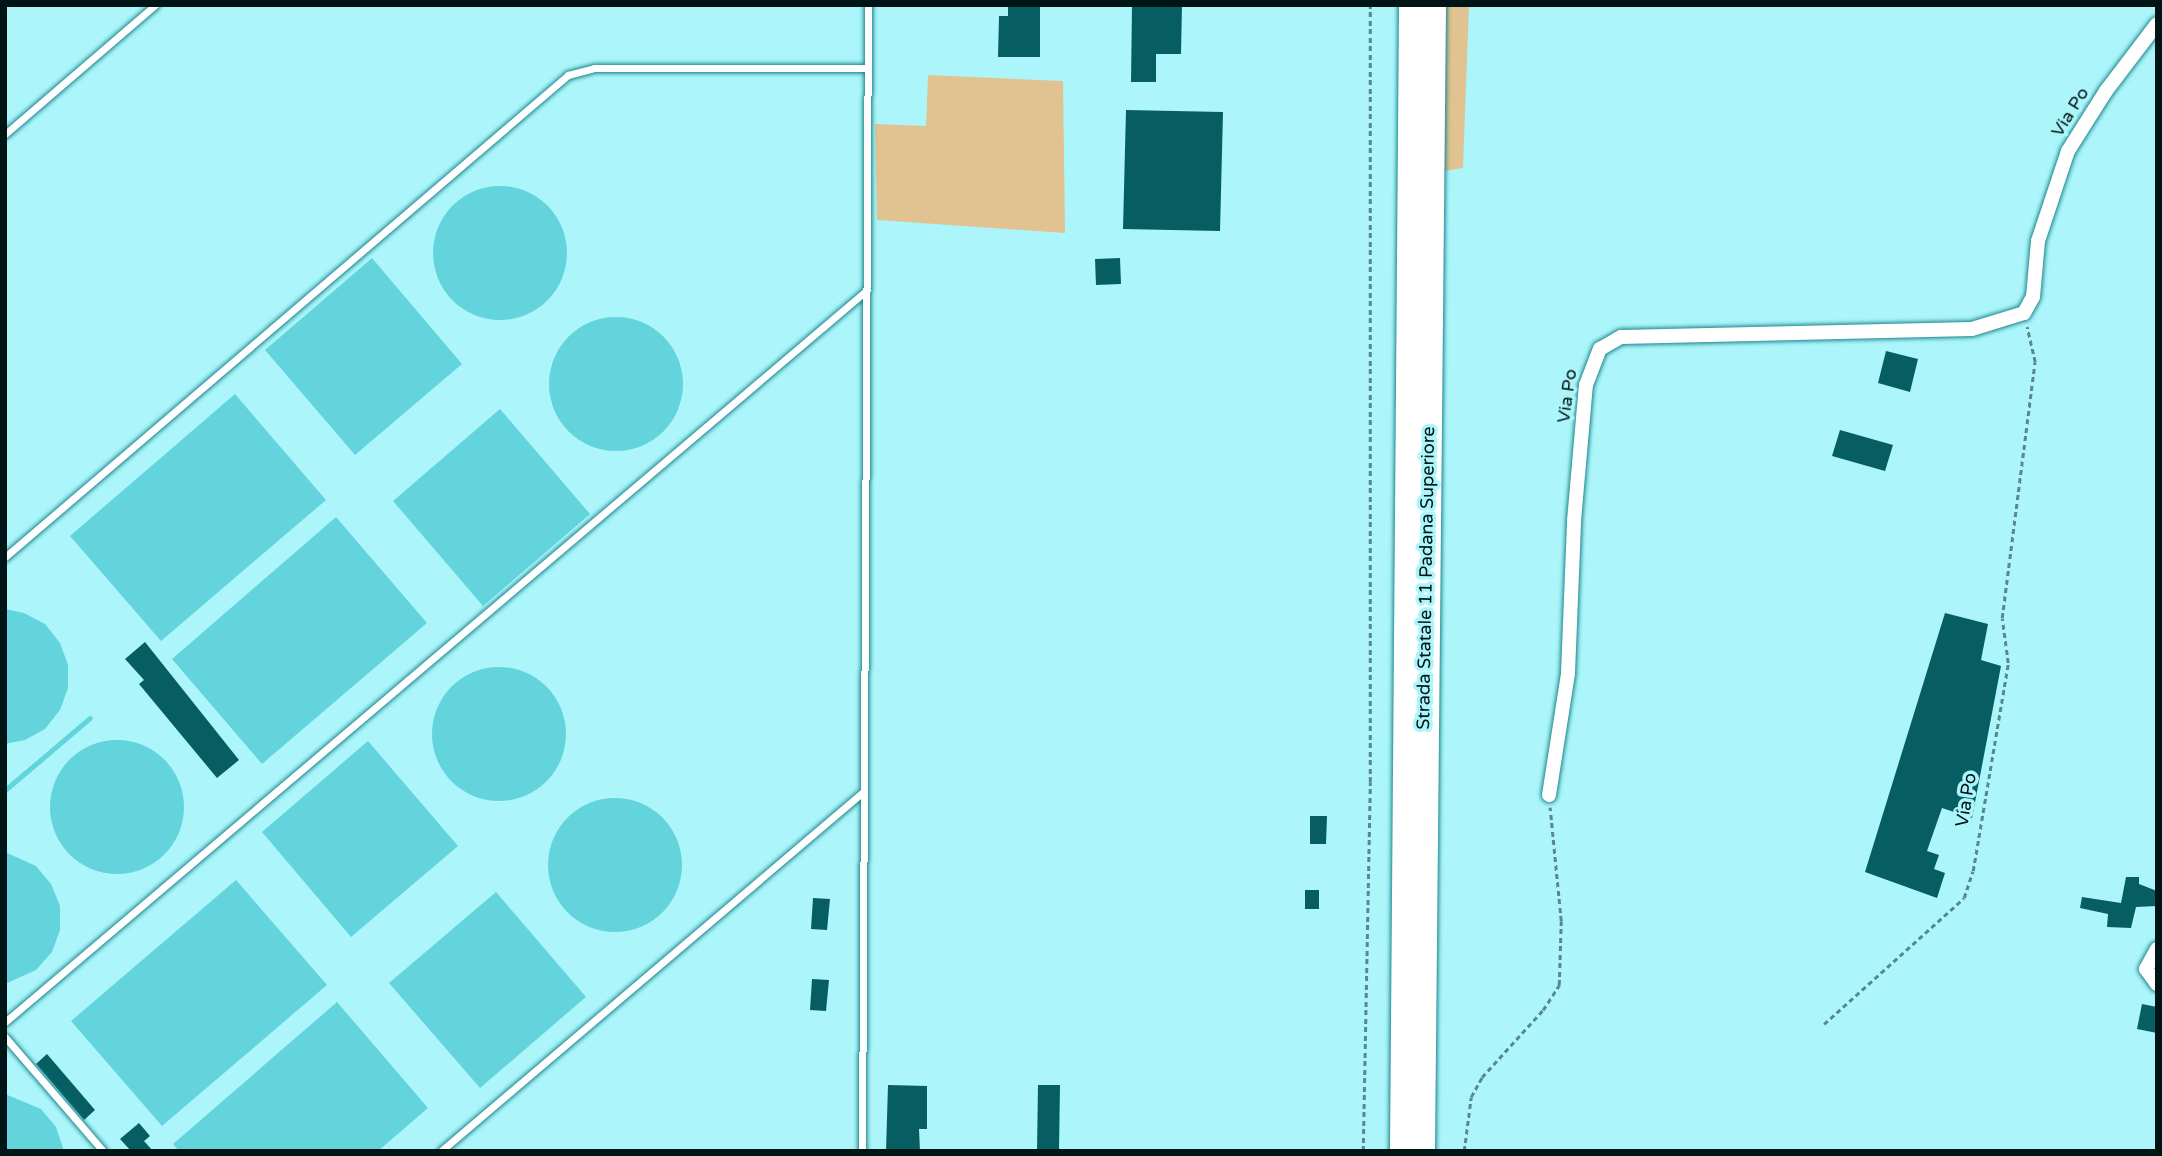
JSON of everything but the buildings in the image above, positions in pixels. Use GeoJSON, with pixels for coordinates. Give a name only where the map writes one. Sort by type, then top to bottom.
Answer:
{"type":"FeatureCollection","features":[{"type":"Feature","properties":{"kind":"highway","name":"Strada Statale 11 Padana Superiore"},"geometry":{"type":"LineString","coordinates":[[1404,1151],[1412,5]]}},
{"type":"Feature","properties":{"kind":"highway","name":"Strada Statale 11 Padana Superiore"},"geometry":{"type":"LineString","coordinates":[[1422,1151],[1433,5]]}},
{"type":"Feature","properties":{"kind":"street","name":"Via Po"},"geometry":{"type":"LineString","coordinates":[[1549,795],[1568,673],[1574,521],[1586,385],[1600,349],[1621,337],[1972,329],[2024,313],[2033,297],[2038,241],[2068,151],[2157,24]]}},
{"type":"Feature","properties":{"kind":"street"},"geometry":{"type":"LineString","coordinates":[[2157,949],[2146,970],[2148,978],[2157,984]]}},
{"type":"Feature","properties":{"kind":"lane"},"geometry":{"type":"LineString","coordinates":[[5,134],[155,5]]}},
{"type":"Feature","properties":{"kind":"lane"},"geometry":{"type":"LineString","coordinates":[[862,1151],[868,5]]}},
{"type":"Feature","properties":{"kind":"lane"},"geometry":{"type":"LineString","coordinates":[[5,557],[568,75],[594,68],[868,68]]}},
{"type":"Feature","properties":{"kind":"lane"},"geometry":{"type":"LineString","coordinates":[[5,1021],[867,290]]}},
{"type":"Feature","properties":{"kind":"lane"},"geometry":{"type":"LineString","coordinates":[[441,1151],[864,791]]}},
{"type":"Feature","properties":{"kind":"lane"},"geometry":{"type":"LineString","coordinates":[[5,1037],[103,1151]]}},
{"type":"Feature","properties":{"kind":"path"},"geometry":{"type":"LineString","coordinates":[[1363,1151],[1370,782],[1370,5]]}},
{"type":"Feature","properties":{"kind":"path","name":"Via Po"},"geometry":{"type":"LineString","coordinates":[[1824,1024],[1964,898],[1973,871],[2008,663],[2002,618],[2035,362],[2024,313]]}},
{"type":"Feature","properties":{"kind":"path"},"geometry":{"type":"LineString","coordinates":[[1464,1151],[1471,1097],[1482,1077],[1543,1010],[1559,985],[1561,920],[1549,795]]}},
{"type":"Feature","properties":{"kind":"shaded area"},"geometry":{"type":"Polygon","coordinates":[[[1441,5],[1469,5],[1463,168],[1439,172],[1441,5]]]}},
{"type":"Feature","properties":{"kind":"shaded area"},"geometry":{"type":"Polygon","coordinates":[[[928,75],[1063,81],[1065,233],[877,220],[875,124],[926,126],[928,75]]]}},
{"type":"Feature","properties":{"kind":"water"},"geometry":{"type":"Polygon","coordinates":[[[500,186],[526,191],[548,205],[562,227],[567,253],[562,279],[548,301],[526,315],[500,320],[474,315],[452,301],[438,279],[433,253],[438,227],[452,205],[474,191],[500,186]]]}},
{"type":"Feature","properties":{"kind":"water"},"geometry":{"type":"Polygon","coordinates":[[[372,258],[462,364],[355,455],[265,350],[372,258]]]}},
{"type":"Feature","properties":{"kind":"water"},"geometry":{"type":"Polygon","coordinates":[[[616,317],[642,322],[664,336],[678,358],[683,384],[678,410],[664,432],[642,446],[616,451],[590,446],[568,432],[554,410],[549,384],[554,358],[568,336],[590,322],[616,317]]]}},
{"type":"Feature","properties":{"kind":"water"},"geometry":{"type":"Polygon","coordinates":[[[235,394],[326,500],[161,641],[70,536],[235,394]]]}},
{"type":"Feature","properties":{"kind":"water"},"geometry":{"type":"Polygon","coordinates":[[[500,409],[590,514],[483,606],[393,501],[500,409]]]}},
{"type":"Feature","properties":{"kind":"water"},"geometry":{"type":"Polygon","coordinates":[[[336,517],[427,623],[262,764],[172,659],[336,517]]]}},
{"type":"Feature","properties":{"kind":"water"},"geometry":{"type":"Polygon","coordinates":[[[5,609],[24,613],[45,624],[60,643],[68,665],[68,688],[60,710],[45,729],[25,740],[5,744],[5,609]]]}},
{"type":"Feature","properties":{"kind":"water"},"geometry":{"type":"Polygon","coordinates":[[[499,667],[525,672],[547,686],[561,708],[566,734],[561,760],[547,782],[525,796],[499,801],[473,796],[451,782],[437,760],[432,734],[437,708],[451,686],[473,672],[499,667]]]}},
{"type":"Feature","properties":{"kind":"water"},"geometry":{"type":"Polygon","coordinates":[[[117,740],[143,745],[165,759],[179,781],[184,807],[179,833],[165,855],[143,869],[117,874],[91,869],[69,855],[55,833],[50,807],[55,781],[69,759],[91,745],[117,740]]]}},
{"type":"Feature","properties":{"kind":"water"},"geometry":{"type":"Polygon","coordinates":[[[368,741],[458,846],[351,937],[262,832],[368,741]]]}},
{"type":"Feature","properties":{"kind":"water"},"geometry":{"type":"Polygon","coordinates":[[[615,798],[641,803],[663,817],[677,839],[682,865],[677,891],[663,913],[641,927],[615,932],[589,927],[567,913],[553,891],[548,865],[553,839],[567,817],[589,803],[615,798]]]}},
{"type":"Feature","properties":{"kind":"water"},"geometry":{"type":"Polygon","coordinates":[[[5,852],[36,866],[51,884],[60,906],[60,930],[52,952],[36,970],[5,984],[5,852]]]}},
{"type":"Feature","properties":{"kind":"water"},"geometry":{"type":"Polygon","coordinates":[[[236,880],[327,985],[162,1126],[71,1021],[236,880]]]}},
{"type":"Feature","properties":{"kind":"water"},"geometry":{"type":"Polygon","coordinates":[[[496,892],[586,997],[480,1088],[389,983],[496,892]]]}},
{"type":"Feature","properties":{"kind":"water"},"geometry":{"type":"Polygon","coordinates":[[[337,1002],[428,1108],[378,1151],[179,1151],[173,1144],[337,1002]]]}},
{"type":"Feature","properties":{"kind":"water"},"geometry":{"type":"Polygon","coordinates":[[[5,1094],[41,1109],[56,1127],[64,1151],[5,1151],[5,1094]]]}},
{"type":"Feature","properties":{"kind":"waterway"},"geometry":{"type":"LineString","coordinates":[[5,790],[90,718]]}}]}
